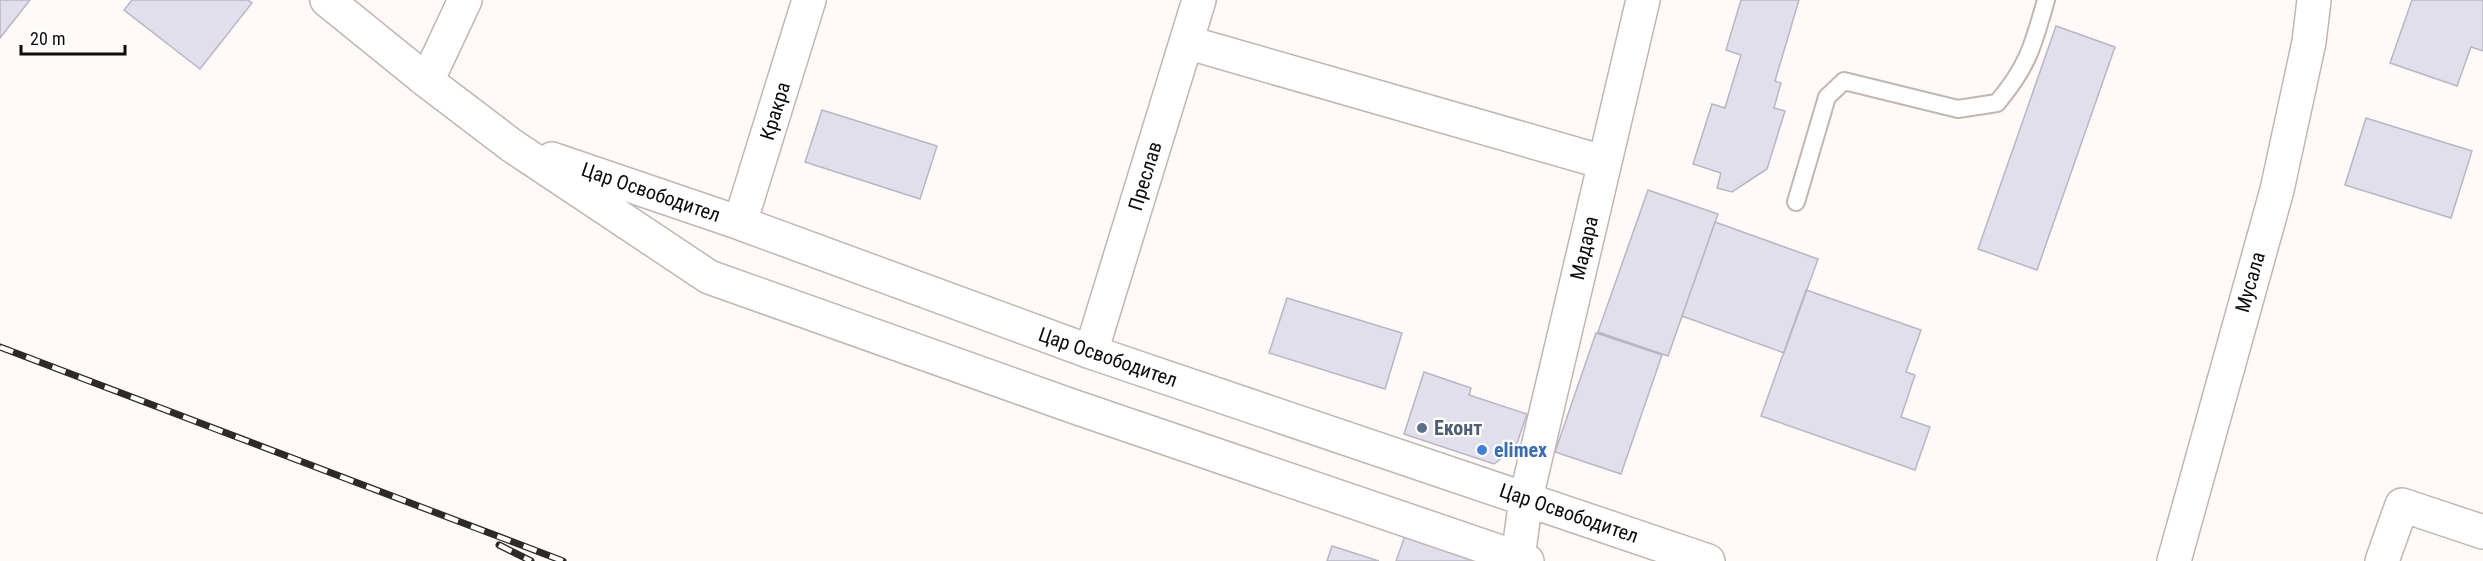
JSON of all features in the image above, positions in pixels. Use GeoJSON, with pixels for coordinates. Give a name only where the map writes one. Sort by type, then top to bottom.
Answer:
{"type":"FeatureCollection","features":[{"type":"Feature","properties":{"kind":"street","name":"Цар Освободител"},"geometry":{"type":"LineString","coordinates":[[327,0],[511,145],[709,277],[1072,406],[1523,559]]}},
{"type":"Feature","properties":{"kind":"street"},"geometry":{"type":"LineString","coordinates":[[427,81],[465,0]]}},
{"type":"Feature","properties":{"kind":"street","name":"Кракра"},"geometry":{"type":"LineString","coordinates":[[740,223],[809,0]]}},
{"type":"Feature","properties":{"kind":"street","name":"Преслав"},"geometry":{"type":"LineString","coordinates":[[1091,352],[1199,0]]}},
{"type":"Feature","properties":{"kind":"street","name":"Мадара"},"geometry":{"type":"LineString","coordinates":[[1523,559],[1526,498],[1603,162],[1644,0]]}},
{"type":"Feature","properties":{"kind":"street","name":"Мусала"},"geometry":{"type":"LineString","coordinates":[[2174,561],[2277,190],[2309,42],[2314,0]]}},
{"type":"Feature","properties":{"kind":"street"},"geometry":{"type":"LineString","coordinates":[[1186,42],[1603,162]]}},
{"type":"Feature","properties":{"kind":"street","name":"Цар Освободител"},"geometry":{"type":"LineString","coordinates":[[511,145],[740,223],[1091,352],[1708,561]]}},
{"type":"Feature","properties":{"kind":"street"},"geometry":{"type":"LineString","coordinates":[[2382,561],[2402,505],[2483,532]]}},
{"type":"Feature","properties":{"kind":"lane"},"geometry":{"type":"LineString","coordinates":[[1796,202],[1827,97],[1836,87],[1844,81],[1958,109],[1997,103],[2018,78],[2028,58],[2046,0]]}},
{"type":"Feature","properties":{"kind":"building"},"geometry":{"type":"Polygon","coordinates":[[[0,0],[30,0],[0,38],[0,0]]]}},
{"type":"Feature","properties":{"kind":"building"},"geometry":{"type":"Polygon","coordinates":[[[132,0],[248,0],[252,3],[200,69],[124,10],[132,0]]]}},
{"type":"Feature","properties":{"kind":"building"},"geometry":{"type":"Polygon","coordinates":[[[1741,0],[1799,0],[1775,81],[1781,83],[1774,108],[1785,111],[1767,169],[1732,192],[1717,188],[1721,173],[1693,164],[1712,104],[1725,108],[1741,55],[1726,50],[1741,0]]]}},
{"type":"Feature","properties":{"kind":"building"},"geometry":{"type":"Polygon","coordinates":[[[2412,0],[2483,0],[2483,51],[2471,47],[2457,86],[2390,63],[2412,0]]]}},
{"type":"Feature","properties":{"kind":"building"},"geometry":{"type":"Polygon","coordinates":[[[2056,26],[2115,47],[2037,270],[1978,249],[2056,26]]]}},
{"type":"Feature","properties":{"kind":"building"},"geometry":{"type":"Polygon","coordinates":[[[822,110],[937,146],[920,199],[805,162],[822,110]]]}},
{"type":"Feature","properties":{"kind":"building"},"geometry":{"type":"Polygon","coordinates":[[[2366,118],[2472,151],[2451,218],[2345,185],[2366,118]]]}},
{"type":"Feature","properties":{"kind":"building"},"geometry":{"type":"Polygon","coordinates":[[[1648,190],[1718,214],[1668,356],[1598,332],[1648,190]]]}},
{"type":"Feature","properties":{"kind":"building"},"geometry":{"type":"Polygon","coordinates":[[[1715,222],[1818,259],[1784,353],[1682,316],[1715,222]]]}},
{"type":"Feature","properties":{"kind":"building"},"geometry":{"type":"Polygon","coordinates":[[[1806,290],[1921,330],[1906,372],[1915,375],[1901,417],[1930,427],[1915,470],[1761,416],[1806,290]]]}},
{"type":"Feature","properties":{"kind":"building"},"geometry":{"type":"Polygon","coordinates":[[[1287,298],[1402,333],[1385,389],[1269,353],[1287,298]]]}},
{"type":"Feature","properties":{"kind":"building"},"geometry":{"type":"Polygon","coordinates":[[[1596,333],[1662,355],[1621,474],[1555,452],[1596,333]]]}},
{"type":"Feature","properties":{"kind":"building"},"geometry":{"type":"Polygon","coordinates":[[[1424,372],[1471,388],[1469,395],[1527,414],[1515,449],[1494,464],[1404,434],[1424,372]]]}},
{"type":"Feature","properties":{"kind":"building"},"geometry":{"type":"Polygon","coordinates":[[[1406,533],[1482,561],[1396,561],[1406,533]]]}},
{"type":"Feature","properties":{"kind":"building"},"geometry":{"type":"Polygon","coordinates":[[[1332,546],[1379,561],[1327,561],[1332,546]]]}},
{"type":"Feature","properties":{"kind":"railway"},"geometry":{"type":"LineString","coordinates":[[0,347],[563,561]]}},
{"type":"Feature","properties":{"kind":"railway"},"geometry":{"type":"LineString","coordinates":[[499,545],[531,561]]}},
{"type":"Feature","properties":{"kind":"place","name":"Еконт"},"geometry":{"type":"Point","coordinates":[1422,428]}},
{"type":"Feature","properties":{"kind":"place","name":"elimex"},"geometry":{"type":"Point","coordinates":[1482,450]}}]}
